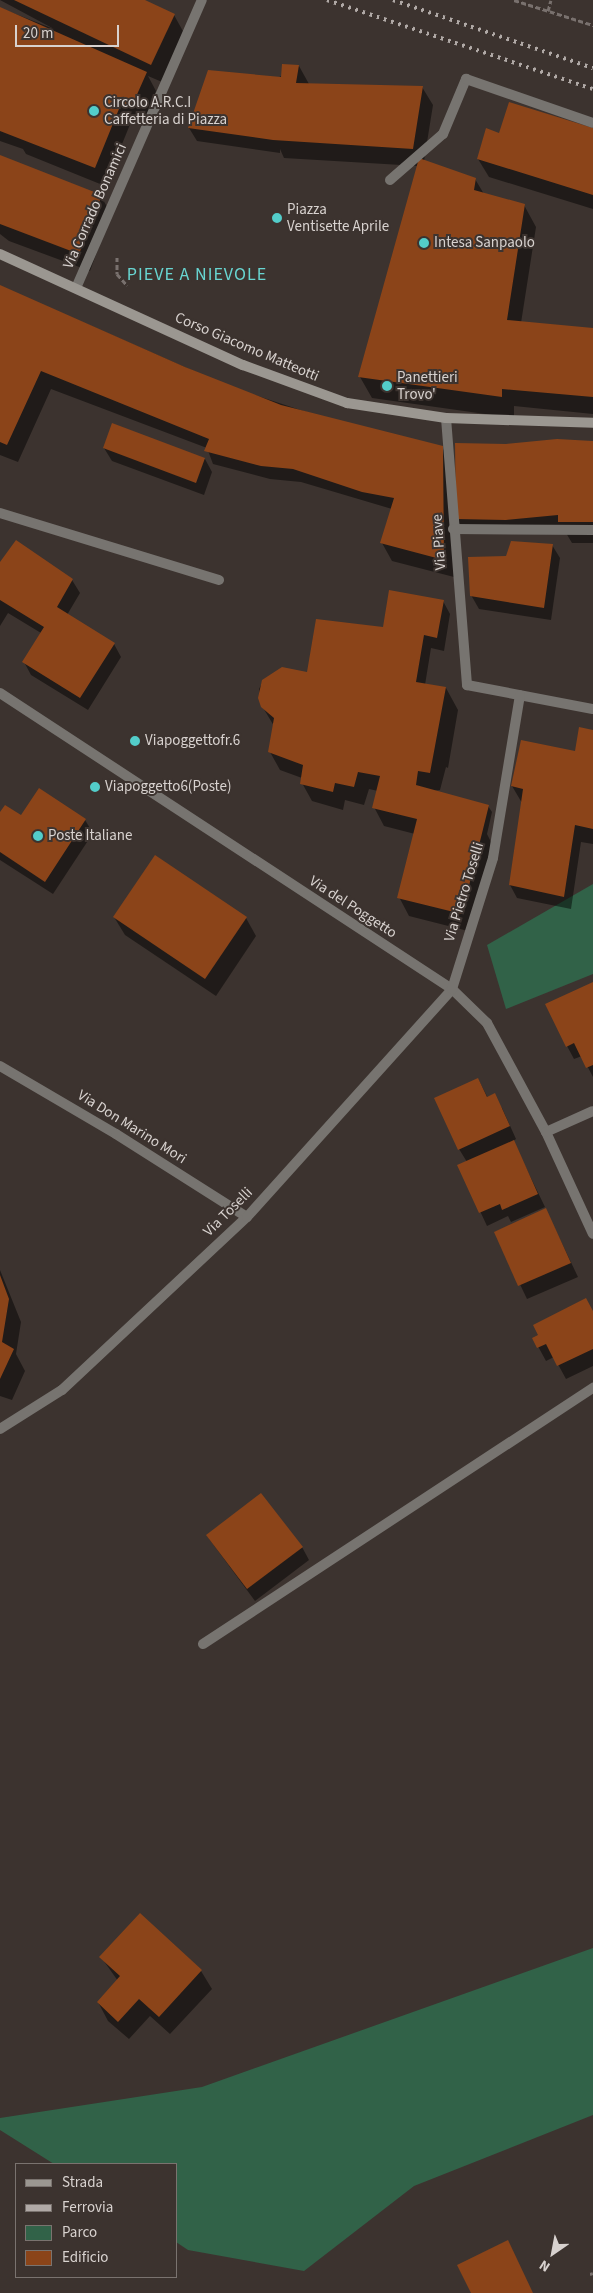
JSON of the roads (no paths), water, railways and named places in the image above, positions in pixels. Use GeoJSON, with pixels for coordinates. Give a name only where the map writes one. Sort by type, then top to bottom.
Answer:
{"type":"FeatureCollection","features":[{"type":"Feature","properties":{"kind":"main road","name":"Corso Giacomo Matteotti"},"geometry":{"type":"LineString","coordinates":[[0,254],[242,365],[325,396],[364,406],[446,418],[593,423]]}},
{"type":"Feature","properties":{"kind":"street","name":"Via Corrado Bonamici"},"geometry":{"type":"LineString","coordinates":[[76,288],[202,0]]}},
{"type":"Feature","properties":{"kind":"street"},"geometry":{"type":"LineString","coordinates":[[390,180],[443,134],[466,79],[593,123]]}},
{"type":"Feature","properties":{"kind":"street","name":"Via Piave"},"geometry":{"type":"LineString","coordinates":[[446,418],[463,664],[467,685],[520,695]]}},
{"type":"Feature","properties":{"kind":"street"},"geometry":{"type":"LineString","coordinates":[[0,513],[219,580]]}},
{"type":"Feature","properties":{"kind":"street"},"geometry":{"type":"LineString","coordinates":[[453,529],[593,530]]}},
{"type":"Feature","properties":{"kind":"street","name":"Via del Poggetto"},"geometry":{"type":"LineString","coordinates":[[0,693],[452,989],[487,1023],[546,1132],[593,1234]]}},
{"type":"Feature","properties":{"kind":"street"},"geometry":{"type":"LineString","coordinates":[[520,695],[593,709]]}},
{"type":"Feature","properties":{"kind":"street","name":"Via Pietro Toselli"},"geometry":{"type":"LineString","coordinates":[[452,989],[493,858],[520,695]]}},
{"type":"Feature","properties":{"kind":"street","name":"Via Toselli"},"geometry":{"type":"LineString","coordinates":[[0,1429],[62,1390],[247,1218],[452,989]]}},
{"type":"Feature","properties":{"kind":"street","name":"Via Don Marino Mori"},"geometry":{"type":"LineString","coordinates":[[0,1066],[108,1129],[247,1218]]}},
{"type":"Feature","properties":{"kind":"street"},"geometry":{"type":"LineString","coordinates":[[546,1132],[593,1111]]}},
{"type":"Feature","properties":{"kind":"street"},"geometry":{"type":"LineString","coordinates":[[203,1644],[593,1388]]}},
{"type":"Feature","properties":{"kind":"railway"},"geometry":{"type":"LineString","coordinates":[[327,0],[593,89]]}},
{"type":"Feature","properties":{"kind":"railway"},"geometry":{"type":"LineString","coordinates":[[393,0],[593,68]]}},
{"type":"Feature","properties":{"kind":"place","name":"Circolo A.R.C.I Caffetteria di Piazza"},"geometry":{"type":"Point","coordinates":[94,111]}},
{"type":"Feature","properties":{"kind":"place","name":"Piazza Ventisette Aprile"},"geometry":{"type":"Point","coordinates":[277,218]}},
{"type":"Feature","properties":{"kind":"place","name":"Intesa Sanpaolo"},"geometry":{"type":"Point","coordinates":[424,243]}},
{"type":"Feature","properties":{"kind":"place","name":"Panettieri Trovo'"},"geometry":{"type":"Point","coordinates":[387,386]}},
{"type":"Feature","properties":{"kind":"place","name":"Viapoggettofr.6"},"geometry":{"type":"Point","coordinates":[135,741]}},
{"type":"Feature","properties":{"kind":"place","name":"Viapoggetto6(Poste)"},"geometry":{"type":"Point","coordinates":[95,787]}},
{"type":"Feature","properties":{"kind":"place","name":"Poste Italiane"},"geometry":{"type":"Point","coordinates":[38,836]}},
{"type":"Feature","properties":{"kind":"district","name":"PIEVE A NIEVOLE"},"geometry":{"type":"Point","coordinates":[197,275]}}]}
